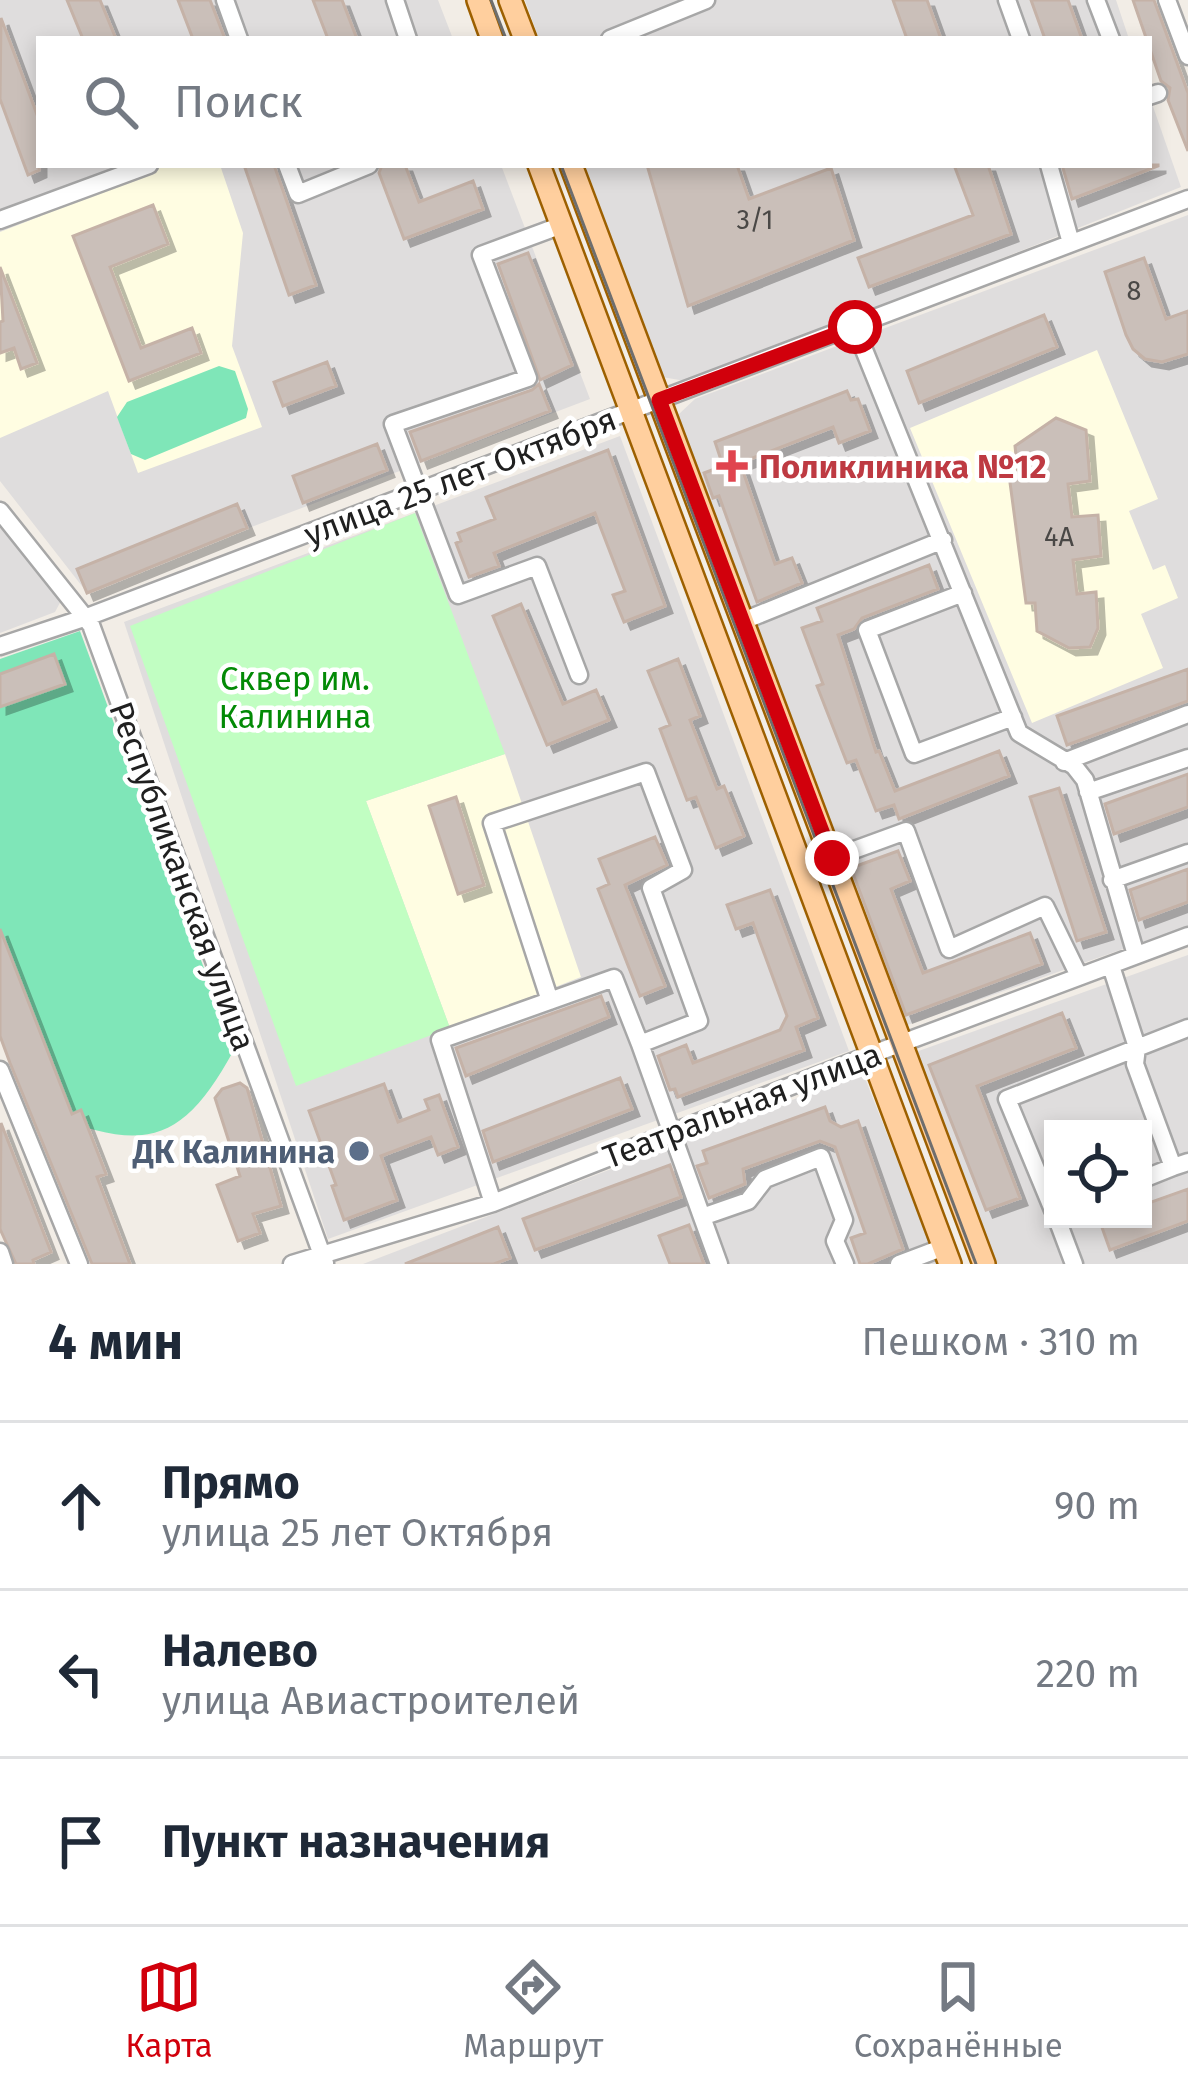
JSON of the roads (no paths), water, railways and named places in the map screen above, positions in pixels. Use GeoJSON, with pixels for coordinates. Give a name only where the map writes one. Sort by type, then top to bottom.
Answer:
{"type":"FeatureCollection","features":[{"type":"Feature","properties":{"kind":"main road"},"geometry":{"type":"LineString","coordinates":[[478,0],[491,36]]}},
{"type":"Feature","properties":{"kind":"main road"},"geometry":{"type":"LineString","coordinates":[[510,0],[524,36]]}},
{"type":"Feature","properties":{"kind":"main road"},"geometry":{"type":"LineString","coordinates":[[540,168],[947,1256]]}},
{"type":"Feature","properties":{"kind":"main road"},"geometry":{"type":"LineString","coordinates":[[573,168],[984,1264]]}},
{"type":"Feature","properties":{"kind":"street"},"geometry":{"type":"LineString","coordinates":[[225,0],[238,36]]}},
{"type":"Feature","properties":{"kind":"street"},"geometry":{"type":"LineString","coordinates":[[394,0],[408,36]]}},
{"type":"Feature","properties":{"kind":"street"},"geometry":{"type":"LineString","coordinates":[[617,36],[706,0]]}},
{"type":"Feature","properties":{"kind":"street"},"geometry":{"type":"LineString","coordinates":[[1007,0],[1020,36]]}},
{"type":"Feature","properties":{"kind":"street"},"geometry":{"type":"LineString","coordinates":[[1096,0],[1110,36]]}},
{"type":"Feature","properties":{"kind":"street"},"geometry":{"type":"LineString","coordinates":[[1167,0],[1188,56]]}},
{"type":"Feature","properties":{"kind":"street"},"geometry":{"type":"LineString","coordinates":[[0,220],[141,168]]}},
{"type":"Feature","properties":{"kind":"street"},"geometry":{"type":"LineString","coordinates":[[288,168],[298,194],[362,168]]}},
{"type":"Feature","properties":{"kind":"street"},"geometry":{"type":"LineString","coordinates":[[1050,168],[1071,243]]}},
{"type":"Feature","properties":{"kind":"street","name":"улица 25 лет Октября"},"geometry":{"type":"LineString","coordinates":[[0,646],[88,617],[1188,199]]}},
{"type":"Feature","properties":{"kind":"street"},"geometry":{"type":"LineString","coordinates":[[562,225],[481,254],[528,377],[393,424],[458,595],[537,566],[579,675]]}},
{"type":"Feature","properties":{"kind":"street"},"geometry":{"type":"LineString","coordinates":[[854,326],[1019,733],[1075,766],[1088,792],[1136,955]]}},
{"type":"Feature","properties":{"kind":"street","name":"Республиканская улица"},"geometry":{"type":"LineString","coordinates":[[0,511],[88,617],[324,1260]]}},
{"type":"Feature","properties":{"kind":"street"},"geometry":{"type":"LineString","coordinates":[[0,546],[22,537]]}},
{"type":"Feature","properties":{"kind":"street"},"geometry":{"type":"LineString","coordinates":[[742,621],[943,540]]}},
{"type":"Feature","properties":{"kind":"street"},"geometry":{"type":"LineString","coordinates":[[963,593],[867,630],[914,754],[1012,717]]}},
{"type":"Feature","properties":{"kind":"street"},"geometry":{"type":"LineString","coordinates":[[1064,762],[1188,714]]}},
{"type":"Feature","properties":{"kind":"street"},"geometry":{"type":"LineString","coordinates":[[1088,792],[1188,758]]}},
{"type":"Feature","properties":{"kind":"street"},"geometry":{"type":"LineString","coordinates":[[550,1001],[492,823],[646,772],[683,870],[650,888],[699,1021],[640,1045]]}},
{"type":"Feature","properties":{"kind":"street"},"geometry":{"type":"LineString","coordinates":[[832,858],[906,831],[949,949],[1046,906],[1079,976]]}},
{"type":"Feature","properties":{"kind":"street"},"geometry":{"type":"LineString","coordinates":[[1112,880],[1188,853]]}},
{"type":"Feature","properties":{"kind":"street","name":"Театральная улица"},"geometry":{"type":"LineString","coordinates":[[292,1264],[324,1260],[493,1202],[1188,936]]}},
{"type":"Feature","properties":{"kind":"street"},"geometry":{"type":"LineString","coordinates":[[1111,966],[1137,1047],[1135,1064],[1180,1164],[1152,1175]]}},
{"type":"Feature","properties":{"kind":"street"},"geometry":{"type":"LineString","coordinates":[[493,1202],[440,1040],[614,978],[719,1264]]}},
{"type":"Feature","properties":{"kind":"street"},"geometry":{"type":"LineString","coordinates":[[1044,1188],[1007,1099],[1188,1028]]}},
{"type":"Feature","properties":{"kind":"street"},"geometry":{"type":"LineString","coordinates":[[0,1070],[79,1264]]}},
{"type":"Feature","properties":{"kind":"street"},"geometry":{"type":"LineString","coordinates":[[702,1217],[748,1201],[765,1179],[821,1157],[844,1220],[836,1240],[844,1264]]}},
{"type":"Feature","properties":{"kind":"street"},"geometry":{"type":"LineString","coordinates":[[1060,1228],[1074,1264]]}},
{"type":"Feature","properties":{"kind":"street"},"geometry":{"type":"LineString","coordinates":[[0,1252],[4,1264]]}},
{"type":"Feature","properties":{"kind":"street"},"geometry":{"type":"LineString","coordinates":[[899,1264],[947,1256]]}},
{"type":"Feature","properties":{"kind":"tram line"},"geometry":{"type":"LineString","coordinates":[[491,0],[505,36]]}},
{"type":"Feature","properties":{"kind":"tram line"},"geometry":{"type":"LineString","coordinates":[[562,168],[976,1264]]}},
{"type":"Feature","properties":{"kind":"place","name":"Поликлиника №12"},"geometry":{"type":"Point","coordinates":[732,466]}},
{"type":"Feature","properties":{"kind":"place","name":"ДК Калинина"},"geometry":{"type":"Point","coordinates":[359,1151]}},
{"type":"Feature","properties":{"kind":"park label","name":"Сквер им. Калинина"},"geometry":{"type":"Point","coordinates":[295,697]}}]}
